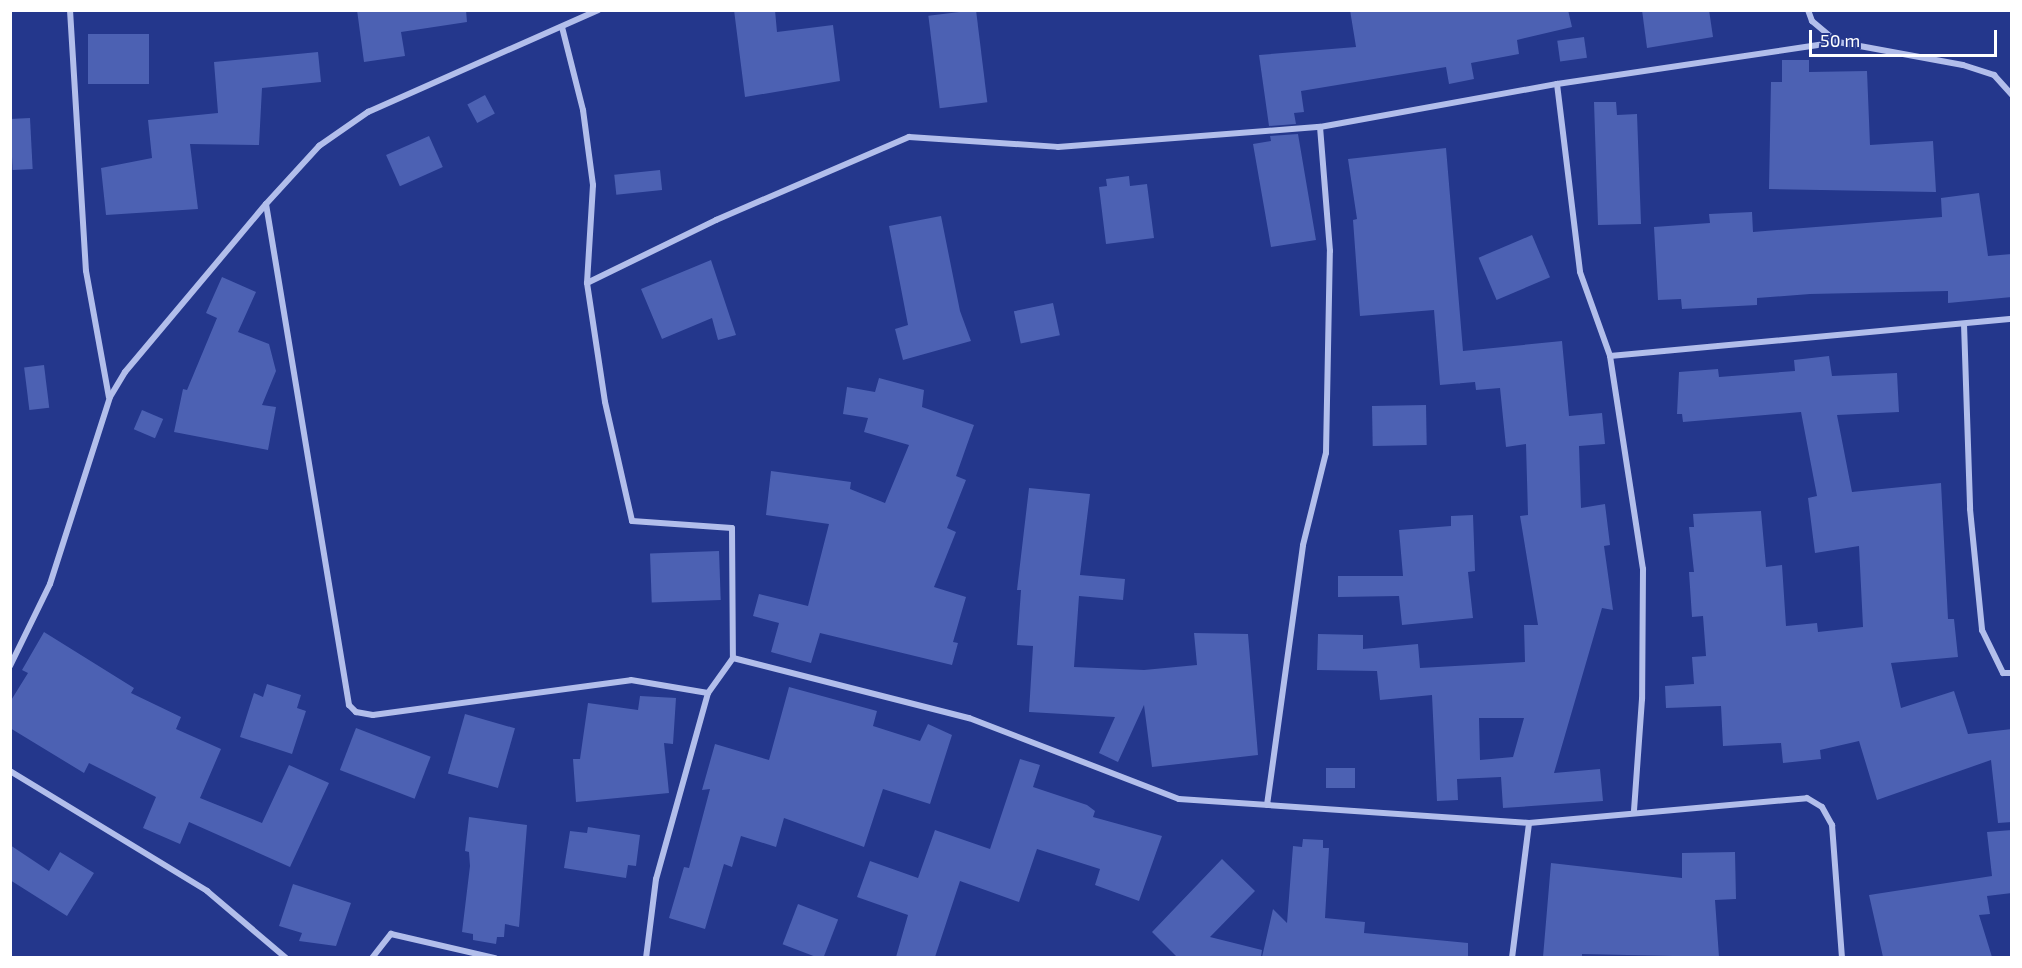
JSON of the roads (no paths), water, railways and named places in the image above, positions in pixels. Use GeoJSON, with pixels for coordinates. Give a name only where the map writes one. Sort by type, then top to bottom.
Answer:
{"type":"FeatureCollection","features":[{"type":"Feature","properties":{"kind":"street"},"geometry":{"type":"LineString","coordinates":[[70,10],[87,271],[110,397]]}},
{"type":"Feature","properties":{"kind":"street"},"geometry":{"type":"LineString","coordinates":[[10,666],[50,584],[110,397],[125,372],[266,204],[319,146],[368,112],[597,10]]}},
{"type":"Feature","properties":{"kind":"street"},"geometry":{"type":"LineString","coordinates":[[1808,10],[1812,21],[1838,42]]}},
{"type":"Feature","properties":{"kind":"street"},"geometry":{"type":"LineString","coordinates":[[562,27],[583,110],[593,185],[586,283],[605,402],[632,521],[732,528],[733,658],[708,693],[656,879],[646,957]]}},
{"type":"Feature","properties":{"kind":"street"},"geometry":{"type":"LineString","coordinates":[[586,283],[716,220],[909,137],[1058,147],[1320,127],[1557,84],[1838,42],[1963,65],[1994,75],[2012,95]]}},
{"type":"Feature","properties":{"kind":"street"},"geometry":{"type":"LineString","coordinates":[[1557,84],[1580,272],[1610,356],[1642,569],[1642,699],[1634,811]]}},
{"type":"Feature","properties":{"kind":"street"},"geometry":{"type":"LineString","coordinates":[[1267,805],[1303,545],[1326,453],[1330,251],[1320,127]]}},
{"type":"Feature","properties":{"kind":"street"},"geometry":{"type":"LineString","coordinates":[[266,204],[348,705],[356,712],[374,716],[631,680],[708,693]]}},
{"type":"Feature","properties":{"kind":"street"},"geometry":{"type":"LineString","coordinates":[[1610,356],[2012,319]]}},
{"type":"Feature","properties":{"kind":"street"},"geometry":{"type":"LineString","coordinates":[[1964,324],[1970,509],[1982,630],[2003,673],[2012,674]]}},
{"type":"Feature","properties":{"kind":"street"},"geometry":{"type":"LineString","coordinates":[[733,658],[969,718],[1179,799],[1528,823],[1634,811],[1807,798],[1822,807],[1832,825],[1842,957]]}},
{"type":"Feature","properties":{"kind":"street"},"geometry":{"type":"LineString","coordinates":[[10,771],[207,891],[286,957]]}},
{"type":"Feature","properties":{"kind":"street"},"geometry":{"type":"LineString","coordinates":[[1512,957],[1528,823]]}},
{"type":"Feature","properties":{"kind":"street"},"geometry":{"type":"LineString","coordinates":[[372,957],[391,934],[495,957]]}}]}
